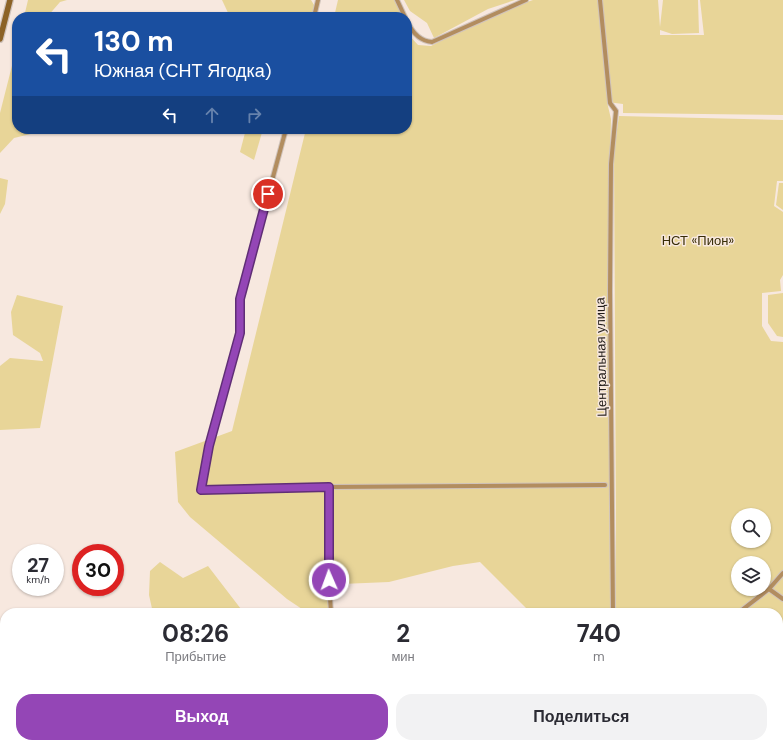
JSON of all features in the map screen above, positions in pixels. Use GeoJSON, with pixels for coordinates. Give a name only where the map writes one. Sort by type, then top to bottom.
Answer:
{"type":"FeatureCollection","features":[{"type":"Feature","properties":{"kind":"main road"},"geometry":{"type":"LineString","coordinates":[[0,39],[10,0]]}},
{"type":"Feature","properties":{"kind":"street"},"geometry":{"type":"LineString","coordinates":[[315,12],[318,0]]}},
{"type":"Feature","properties":{"kind":"street"},"geometry":{"type":"LineString","coordinates":[[398,0],[403,12]]}},
{"type":"Feature","properties":{"kind":"street"},"geometry":{"type":"LineString","coordinates":[[412,31],[426,42],[432,42],[526,0]]}},
{"type":"Feature","properties":{"kind":"street","name":"Центральная улица"},"geometry":{"type":"LineString","coordinates":[[600,0],[610,102],[616,112],[611,164],[610,292],[613,608]]}},
{"type":"Feature","properties":{"kind":"street"},"geometry":{"type":"LineString","coordinates":[[285,134],[240,299],[240,333],[209,446],[201,490],[329,487],[605,485]]}},
{"type":"Feature","properties":{"kind":"street"},"geometry":{"type":"LineString","coordinates":[[329,487],[328,566],[331,608]]}},
{"type":"Feature","properties":{"kind":"street"},"geometry":{"type":"LineString","coordinates":[[771,587],[783,573]]}},
{"type":"Feature","properties":{"kind":"street"},"geometry":{"type":"LineString","coordinates":[[771,590],[783,599]]}},
{"type":"Feature","properties":{"kind":"street"},"geometry":{"type":"LineString","coordinates":[[744,608],[760,596]]}},
{"type":"Feature","properties":{"kind":"green space"},"geometry":{"type":"Polygon","coordinates":[[[28,0],[67,0],[60,2],[51,12],[25,12],[28,0]]]}},
{"type":"Feature","properties":{"kind":"green space"},"geometry":{"type":"Polygon","coordinates":[[[222,0],[311,0],[314,5],[313,12],[228,12],[222,0]]]}},
{"type":"Feature","properties":{"kind":"green space"},"geometry":{"type":"Polygon","coordinates":[[[338,0],[397,0],[400,12],[335,12],[338,0]]]}},
{"type":"Feature","properties":{"kind":"green space"},"geometry":{"type":"Polygon","coordinates":[[[404,0],[515,0],[488,9],[434,38],[427,23],[410,11],[404,0]]]}},
{"type":"Feature","properties":{"kind":"green space"},"geometry":{"type":"Polygon","coordinates":[[[533,0],[658,0],[660,27],[663,0],[698,0],[699,33],[672,34],[660,30],[660,35],[704,35],[700,0],[783,0],[783,115],[623,113],[623,104],[607,102],[611,119],[609,215],[610,608],[526,608],[480,562],[453,566],[389,582],[318,585],[334,608],[300,608],[287,599],[190,517],[178,502],[175,452],[232,431],[305,134],[412,134],[412,38],[418,45],[431,46],[495,13],[533,0]]]}},
{"type":"Feature","properties":{"kind":"green space"},"geometry":{"type":"Polygon","coordinates":[[[12,66],[12,134],[31,134],[14,138],[0,153],[0,113],[12,66]]]}},
{"type":"Feature","properties":{"kind":"green space","name":"НСТ «Пион»"},"geometry":{"type":"Polygon","coordinates":[[[619,116],[783,120],[783,181],[777,181],[774,206],[783,212],[783,275],[780,280],[781,291],[762,293],[762,326],[771,341],[783,342],[783,608],[615,608],[614,150],[619,116]]]}},
{"type":"Feature","properties":{"kind":"green space"},"geometry":{"type":"Polygon","coordinates":[[[245,134],[262,134],[254,160],[240,152],[245,134]]]}},
{"type":"Feature","properties":{"kind":"green space"},"geometry":{"type":"Polygon","coordinates":[[[0,178],[8,180],[5,204],[0,214],[0,178]]]}},
{"type":"Feature","properties":{"kind":"green space"},"geometry":{"type":"Polygon","coordinates":[[[779,183],[783,183],[783,210],[776,205],[779,183]]]}},
{"type":"Feature","properties":{"kind":"green space"},"geometry":{"type":"Polygon","coordinates":[[[783,293],[783,337],[777,336],[768,323],[768,295],[783,293]]]}},
{"type":"Feature","properties":{"kind":"green space"},"geometry":{"type":"Polygon","coordinates":[[[17,295],[63,306],[40,428],[0,430],[0,366],[10,358],[43,361],[40,353],[13,335],[11,312],[17,295]]]}},
{"type":"Feature","properties":{"kind":"green space"},"geometry":{"type":"Polygon","coordinates":[[[160,562],[183,578],[208,566],[240,608],[152,608],[149,595],[150,571],[160,562]]]}},
{"type":"Feature","properties":{"kind":"route"},"geometry":{"type":"LineString","coordinates":[[268,194],[240,299],[240,333],[209,446],[201,490],[329,487],[329,580]]}}]}
